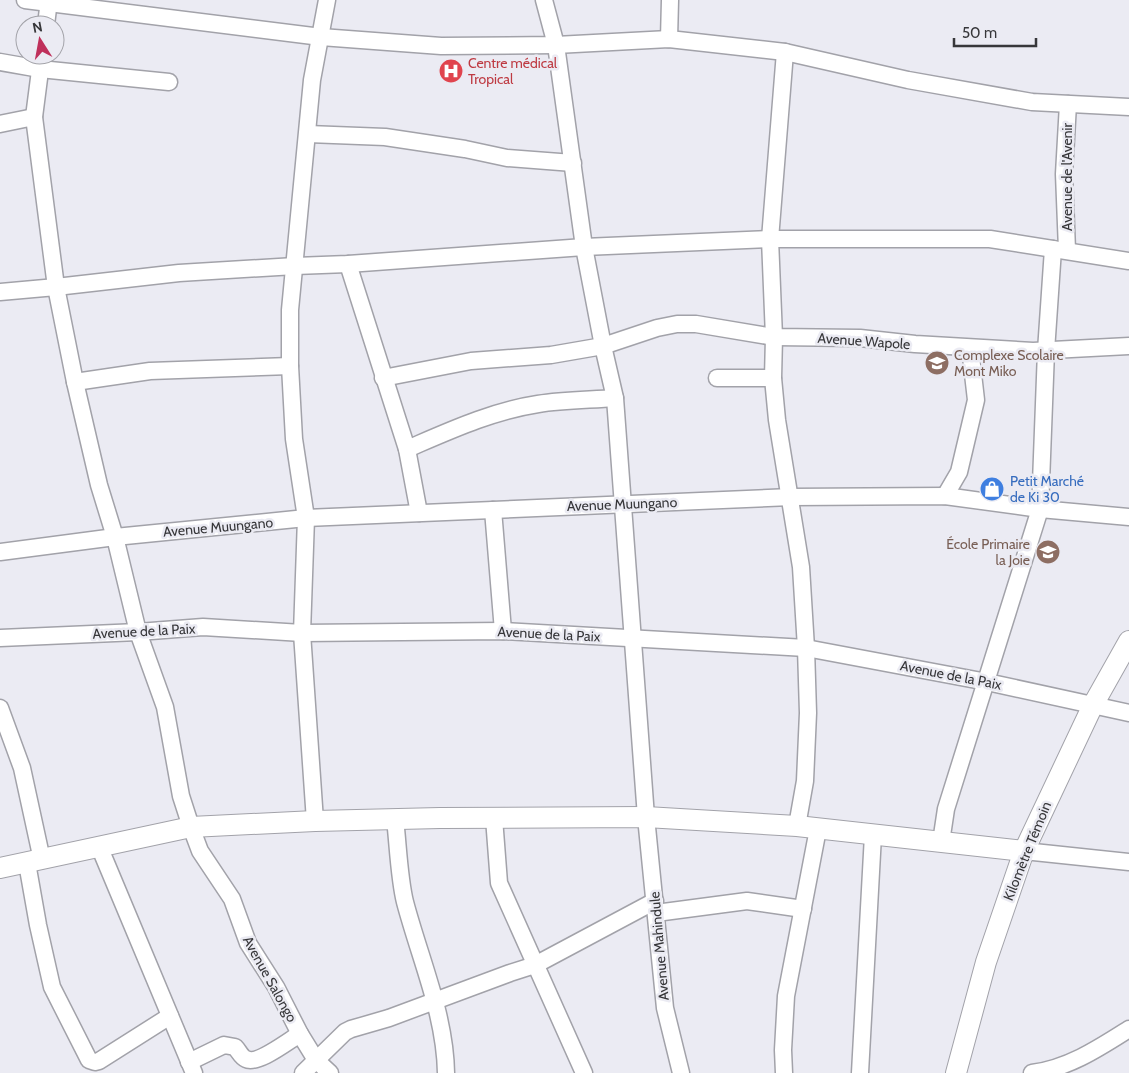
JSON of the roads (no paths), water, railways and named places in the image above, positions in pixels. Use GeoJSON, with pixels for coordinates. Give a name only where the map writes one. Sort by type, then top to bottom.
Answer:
{"type":"FeatureCollection","features":[{"type":"Feature","properties":{"kind":"main road","name":"Kilomètre Témoin"},"geometry":{"type":"LineString","coordinates":[[956,1073],[986,962],[1024,851],[1093,705],[1129,641]]}},
{"type":"Feature","properties":{"kind":"main road"},"geometry":{"type":"LineString","coordinates":[[0,868],[191,828],[315,821],[395,819],[646,817],[796,826],[1024,851]]}},
{"type":"Feature","properties":{"kind":"street"},"geometry":{"type":"LineString","coordinates":[[25,0],[321,37],[441,46],[556,45],[669,39],[784,52],[908,80],[1032,102],[1129,107]]}},
{"type":"Feature","properties":{"kind":"street"},"geometry":{"type":"LineString","coordinates":[[315,821],[302,633],[306,518],[294,438],[290,366],[290,310],[312,80],[328,0]]}},
{"type":"Feature","properties":{"kind":"street","name":"Avenue Mahindule"},"geometry":{"type":"LineString","coordinates":[[544,0],[556,45],[584,247],[615,398],[646,817],[665,1008],[681,1073]]}},
{"type":"Feature","properties":{"kind":"street"},"geometry":{"type":"LineString","coordinates":[[669,39],[670,0]]}},
{"type":"Feature","properties":{"kind":"street"},"geometry":{"type":"LineString","coordinates":[[47,15],[49,2]]}},
{"type":"Feature","properties":{"kind":"street"},"geometry":{"type":"LineString","coordinates":[[784,52],[770,239],[774,336],[773,378],[777,420],[801,566],[806,648],[808,713],[805,780],[796,826]]}},
{"type":"Feature","properties":{"kind":"street"},"geometry":{"type":"LineString","coordinates":[[0,62],[15,62]]}},
{"type":"Feature","properties":{"kind":"street","name":"Avenue Salongo"},"geometry":{"type":"LineString","coordinates":[[41,65],[34,117],[56,288],[99,485],[115,537],[138,632],[165,707],[181,796],[200,851],[234,904],[248,942],[276,987],[300,1034],[316,1060],[330,1073]]}},
{"type":"Feature","properties":{"kind":"street"},"geometry":{"type":"LineString","coordinates":[[60,65],[169,82]]}},
{"type":"Feature","properties":{"kind":"street","name":"Avenue de l'Avenir"},"geometry":{"type":"LineString","coordinates":[[941,842],[946,809],[1040,509],[1046,351],[1060,250],[1068,104]]}},
{"type":"Feature","properties":{"kind":"street"},"geometry":{"type":"LineString","coordinates":[[0,124],[34,117]]}},
{"type":"Feature","properties":{"kind":"street"},"geometry":{"type":"LineString","coordinates":[[308,134],[385,137],[465,149],[507,158],[573,163]]}},
{"type":"Feature","properties":{"kind":"street"},"geometry":{"type":"LineString","coordinates":[[0,292],[56,288],[179,273],[348,264],[584,247],[770,239],[990,239],[1129,261]]}},
{"type":"Feature","properties":{"kind":"street"},"geometry":{"type":"LineString","coordinates":[[348,264],[407,449],[419,513]]}},
{"type":"Feature","properties":{"kind":"street","name":"Avenue Wapole"},"geometry":{"type":"LineString","coordinates":[[383,378],[471,361],[551,354],[603,346],[656,328],[677,324],[696,324],[774,336],[860,338],[970,348],[1046,351],[1129,346]]}},
{"type":"Feature","properties":{"kind":"street"},"geometry":{"type":"LineString","coordinates":[[945,496],[959,472],[976,400],[970,348]]}},
{"type":"Feature","properties":{"kind":"street"},"geometry":{"type":"LineString","coordinates":[[75,382],[150,371],[290,366]]}},
{"type":"Feature","properties":{"kind":"street"},"geometry":{"type":"LineString","coordinates":[[717,378],[773,378]]}},
{"type":"Feature","properties":{"kind":"street"},"geometry":{"type":"LineString","coordinates":[[407,449],[458,427],[509,410],[538,403],[615,398]]}},
{"type":"Feature","properties":{"kind":"street","name":"Avenue Muungano"},"geometry":{"type":"LineString","coordinates":[[0,552],[115,537],[306,518],[791,497],[945,496],[1040,509],[1129,517]]}},
{"type":"Feature","properties":{"kind":"street"},"geometry":{"type":"LineString","coordinates":[[493,510],[503,631]]}},
{"type":"Feature","properties":{"kind":"street","name":"Avenue de la Paix"},"geometry":{"type":"LineString","coordinates":[[0,638],[203,627],[302,633],[503,631],[806,648],[987,682],[1129,713]]}},
{"type":"Feature","properties":{"kind":"street"},"geometry":{"type":"LineString","coordinates":[[0,708],[22,768],[34,862],[38,926],[52,987],[89,1060],[98,1061],[170,1016]]}},
{"type":"Feature","properties":{"kind":"street"},"geometry":{"type":"LineString","coordinates":[[494,818],[499,883],[584,1073]]}},
{"type":"Feature","properties":{"kind":"street"},"geometry":{"type":"LineString","coordinates":[[395,819],[405,900],[435,1000],[446,1056],[446,1073]]}},
{"type":"Feature","properties":{"kind":"street"},"geometry":{"type":"LineString","coordinates":[[784,1073],[783,1050],[786,996],[818,829]]}},
{"type":"Feature","properties":{"kind":"street"},"geometry":{"type":"LineString","coordinates":[[860,1073],[873,835]]}},
{"type":"Feature","properties":{"kind":"street"},"geometry":{"type":"LineString","coordinates":[[99,846],[191,1067],[224,1045],[235,1047],[248,1060],[259,1060],[300,1034]]}},
{"type":"Feature","properties":{"kind":"street"},"geometry":{"type":"LineString","coordinates":[[1024,851],[1129,862]]}},
{"type":"Feature","properties":{"kind":"street"},"geometry":{"type":"LineString","coordinates":[[303,1073],[348,1030],[389,1018],[535,965],[656,907],[747,901],[803,909]]}},
{"type":"Feature","properties":{"kind":"street"},"geometry":{"type":"LineString","coordinates":[[1032,1073],[1080,1058],[1129,1029]]}},
{"type":"Feature","properties":{"kind":"place","name":"Centre médical Tropical"},"geometry":{"type":"Point","coordinates":[451,71]}},
{"type":"Feature","properties":{"kind":"place","name":"Complexe Scolaire Mont Miko"},"geometry":{"type":"Point","coordinates":[937,363]}},
{"type":"Feature","properties":{"kind":"place","name":"Petit Marché de Ki 30"},"geometry":{"type":"Point","coordinates":[992,489]}},
{"type":"Feature","properties":{"kind":"place","name":"École Primaire la Joie"},"geometry":{"type":"Point","coordinates":[1048,552]}}]}
